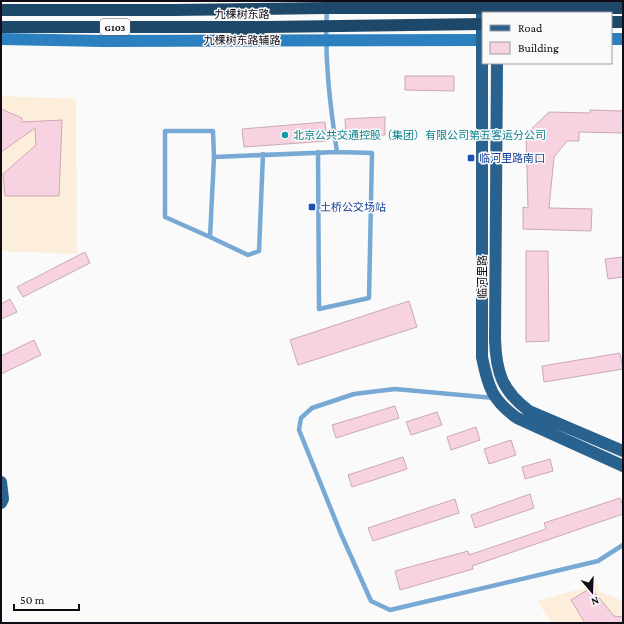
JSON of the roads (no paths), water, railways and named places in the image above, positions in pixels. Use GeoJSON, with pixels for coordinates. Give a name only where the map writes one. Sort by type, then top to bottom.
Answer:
{"type":"FeatureCollection","features":[{"type":"Feature","properties":{"kind":"highway"},"geometry":{"type":"LineString","coordinates":[[264,1],[278,8]]}},
{"type":"Feature","properties":{"kind":"highway","name":"九棵树东路"},"geometry":{"type":"LineString","coordinates":[[1,10],[173,10],[278,8],[482,8],[498,10],[623,8]]}},
{"type":"Feature","properties":{"kind":"highway"},"geometry":{"type":"LineString","coordinates":[[612,22],[623,22]]}},
{"type":"Feature","properties":{"kind":"highway","name":"九棵树东路"},"geometry":{"type":"LineString","coordinates":[[1,27],[230,27],[482,24]]}},
{"type":"Feature","properties":{"kind":"highway"},"geometry":{"type":"LineString","coordinates":[[230,27],[250,36],[266,40]]}},
{"type":"Feature","properties":{"kind":"main road","name":"临河里路"},"geometry":{"type":"LineString","coordinates":[[482,8],[482,358],[487,379],[495,398],[504,409],[517,418],[623,466]]}},
{"type":"Feature","properties":{"kind":"main road","name":"临河里路"},"geometry":{"type":"LineString","coordinates":[[497,64],[495,339],[496,357],[500,375],[508,392],[517,402],[529,411],[623,451]]}},
{"type":"Feature","properties":{"kind":"main road"},"geometry":{"type":"LineString","coordinates":[[1,482],[2,501]]}},
{"type":"Feature","properties":{"kind":"street","name":"九棵树东路辅路"},"geometry":{"type":"LineString","coordinates":[[1,39],[103,41],[482,40]]}},
{"type":"Feature","properties":{"kind":"street"},"geometry":{"type":"LineString","coordinates":[[612,39],[623,39]]}},
{"type":"Feature","properties":{"kind":"lane"},"geometry":{"type":"LineString","coordinates":[[327,8],[326,40],[330,108],[337,152]]}},
{"type":"Feature","properties":{"kind":"lane"},"geometry":{"type":"LineString","coordinates":[[210,237],[214,156],[213,131],[165,130],[165,217],[248,255],[259,251],[263,154]]}},
{"type":"Feature","properties":{"kind":"lane"},"geometry":{"type":"LineString","coordinates":[[214,156],[318,152],[372,153],[369,298],[319,309],[318,152]]}},
{"type":"Feature","properties":{"kind":"lane"},"geometry":{"type":"LineString","coordinates":[[495,398],[395,389],[354,394],[312,408],[301,418],[299,430],[371,601],[390,610],[598,561],[623,545]]}},
{"type":"Feature","properties":{"kind":"place","name":"北京公共交通控股（集团）有限公司第五客运分公司"},"geometry":{"type":"Point","coordinates":[285,135]}},
{"type":"Feature","properties":{"kind":"place","name":"临河里路南口"},"geometry":{"type":"Point","coordinates":[471,158]}},
{"type":"Feature","properties":{"kind":"place","name":"土桥公交场站"},"geometry":{"type":"Point","coordinates":[312,207]}}]}
